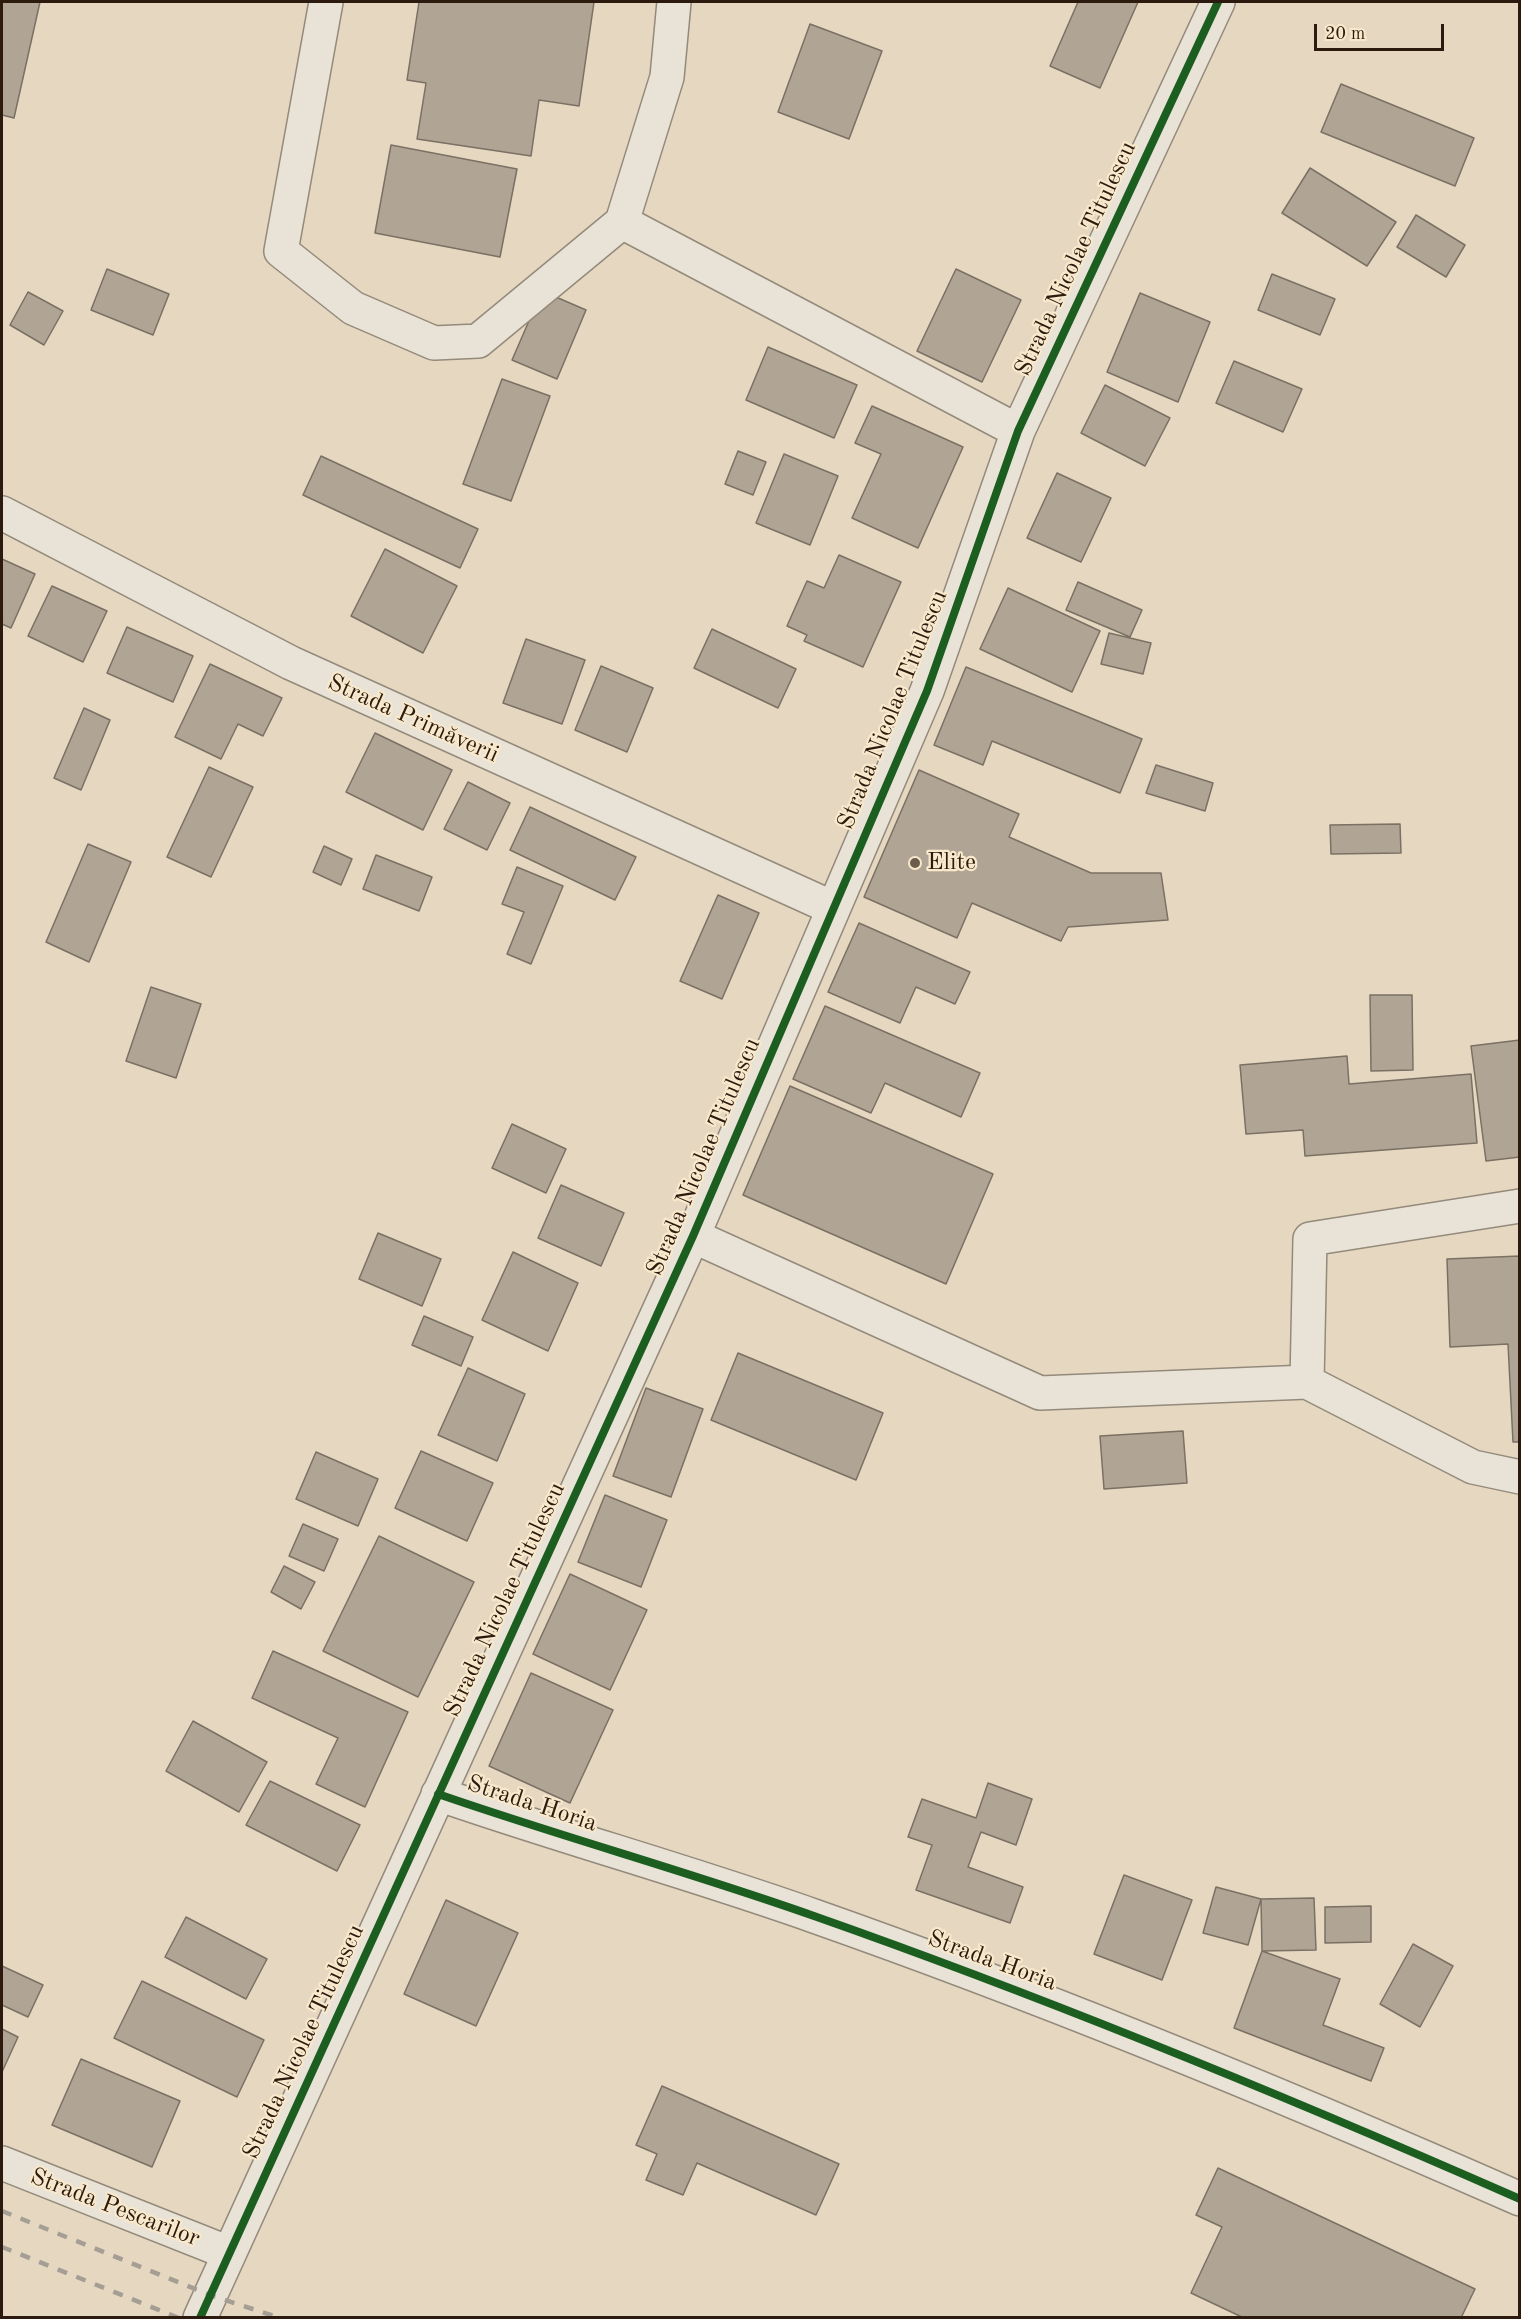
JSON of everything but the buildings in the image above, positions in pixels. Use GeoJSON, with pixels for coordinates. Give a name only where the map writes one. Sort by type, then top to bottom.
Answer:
{"type":"FeatureCollection","features":[{"type":"Feature","properties":{"kind":"street"},"geometry":{"type":"LineString","coordinates":[[326,2],[281,251],[352,308],[434,343],[478,341],[622,222],[668,76],[674,2]]}},
{"type":"Feature","properties":{"kind":"street","name":"Strada Nicolae Titulescu"},"geometry":{"type":"LineString","coordinates":[[200,2318],[693,1236],[927,691],[1018,430],[1218,2]]}},
{"type":"Feature","properties":{"kind":"street"},"geometry":{"type":"LineString","coordinates":[[622,222],[1018,430]]}},
{"type":"Feature","properties":{"kind":"street","name":"Strada Primăverii"},"geometry":{"type":"LineString","coordinates":[[2,513],[291,663],[833,908]]}},
{"type":"Feature","properties":{"kind":"street"},"geometry":{"type":"LineString","coordinates":[[1306,1382],[1310,1239],[1520,1206]]}},
{"type":"Feature","properties":{"kind":"street"},"geometry":{"type":"LineString","coordinates":[[693,1236],[1040,1393],[1306,1382],[1473,1467],[1520,1477]]}},
{"type":"Feature","properties":{"kind":"street","name":"Strada Horia"},"geometry":{"type":"LineString","coordinates":[[438,1794],[814,1916],[1094,2020],[1355,2127],[1520,2199]]}},
{"type":"Feature","properties":{"kind":"street","name":"Strada Pescarilor"},"geometry":{"type":"LineString","coordinates":[[2,2163],[229,2253]]}},
{"type":"Feature","properties":{"kind":"railway"},"geometry":{"type":"LineString","coordinates":[[2,2211],[210,2295],[280,2318]]}},
{"type":"Feature","properties":{"kind":"railway"},"geometry":{"type":"LineString","coordinates":[[2,2247],[179,2318]]}},
{"type":"Feature","properties":{"kind":"cycle path"},"geometry":{"type":"LineString","coordinates":[[200,2318],[693,1236],[927,691],[1018,431],[1218,2]]}},
{"type":"Feature","properties":{"kind":"cycle path"},"geometry":{"type":"LineString","coordinates":[[438,1794],[767,1900],[993,1981],[1258,2087],[1520,2199]]}},
{"type":"Feature","properties":{"kind":"place","name":"Elite"},"geometry":{"type":"Point","coordinates":[915,863]}}]}
